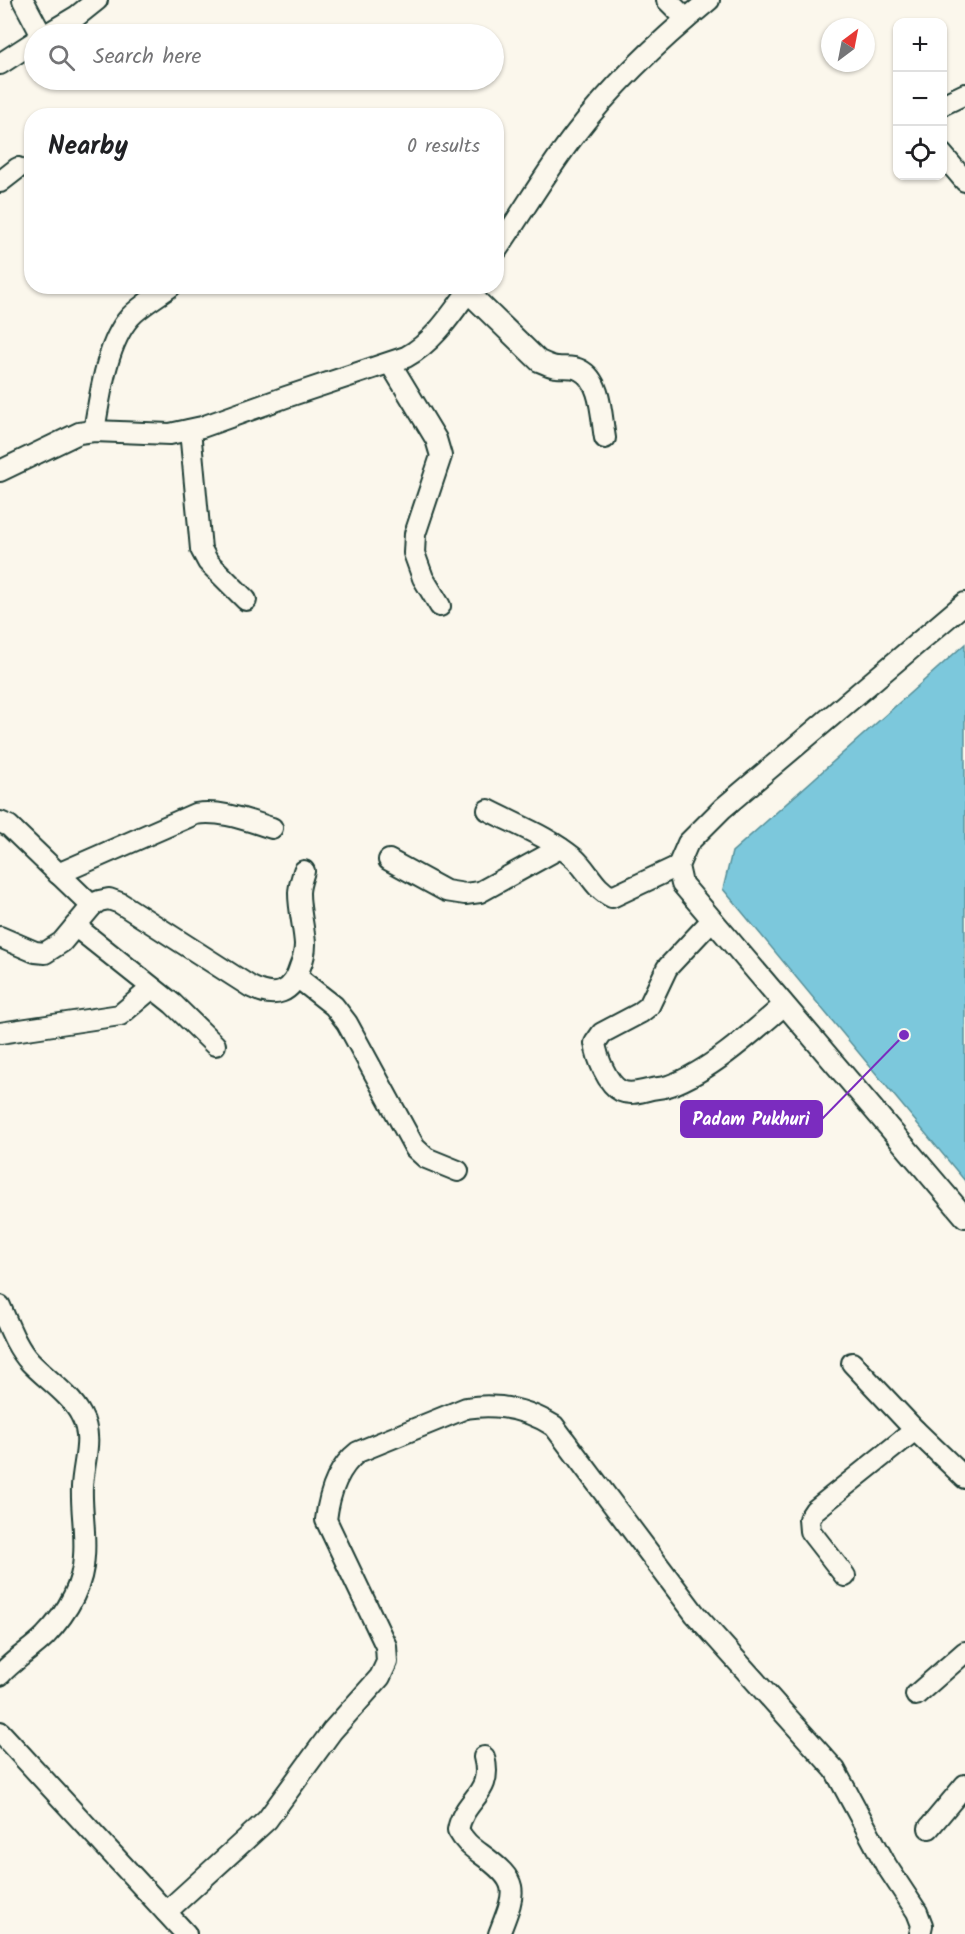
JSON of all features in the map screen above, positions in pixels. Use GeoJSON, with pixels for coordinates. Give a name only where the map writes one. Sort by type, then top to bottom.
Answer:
{"type":"FeatureCollection","features":[{"type":"Feature","properties":{"kind":"street"},"geometry":{"type":"LineString","coordinates":[[23,0],[35,24]]}},
{"type":"Feature","properties":{"kind":"street"},"geometry":{"type":"LineString","coordinates":[[64,24],[97,0]]}},
{"type":"Feature","properties":{"kind":"street"},"geometry":{"type":"LineString","coordinates":[[667,0],[686,19]]}},
{"type":"Feature","properties":{"kind":"street"},"geometry":{"type":"LineString","coordinates":[[504,239],[576,132],[628,75],[709,0]]}},
{"type":"Feature","properties":{"kind":"street"},"geometry":{"type":"LineString","coordinates":[[0,64],[24,48]]}},
{"type":"Feature","properties":{"kind":"street"},"geometry":{"type":"LineString","coordinates":[[947,103],[965,94]]}},
{"type":"Feature","properties":{"kind":"street"},"geometry":{"type":"LineString","coordinates":[[947,160],[965,181]]}},
{"type":"Feature","properties":{"kind":"street"},"geometry":{"type":"LineString","coordinates":[[0,182],[18,168]]}},
{"type":"Feature","properties":{"kind":"street"},"geometry":{"type":"LineString","coordinates":[[94,431],[106,368],[124,326],[131,316],[160,294]]}},
{"type":"Feature","properties":{"kind":"street"},"geometry":{"type":"LineString","coordinates":[[0,471],[72,436],[94,431],[170,434],[212,425],[286,397],[390,363],[416,352],[429,342],[466,294]]}},
{"type":"Feature","properties":{"kind":"street"},"geometry":{"type":"LineString","coordinates":[[475,294],[539,361],[554,367],[581,370],[591,380],[597,393],[605,438]]}},
{"type":"Feature","properties":{"kind":"street"},"geometry":{"type":"LineString","coordinates":[[390,363],[436,438],[441,456],[415,534],[414,553],[423,578],[440,606]]}},
{"type":"Feature","properties":{"kind":"street"},"geometry":{"type":"LineString","coordinates":[[190,430],[201,549],[208,562],[246,600]]}},
{"type":"Feature","properties":{"kind":"street"},"geometry":{"type":"LineString","coordinates":[[965,603],[723,808],[688,843],[678,866],[682,885],[965,1217]]}},
{"type":"Feature","properties":{"kind":"street"},"geometry":{"type":"LineString","coordinates":[[488,810],[560,848],[576,860],[602,892],[612,897],[678,866]]}},
{"type":"Feature","properties":{"kind":"street"},"geometry":{"type":"LineString","coordinates":[[58,874],[195,814],[212,812],[226,814],[272,828]]}},
{"type":"Feature","properties":{"kind":"street"},"geometry":{"type":"LineString","coordinates":[[0,822],[9,826],[92,906]]}},
{"type":"Feature","properties":{"kind":"street"},"geometry":{"type":"LineString","coordinates":[[389,860],[446,891],[465,894],[480,892],[560,848]]}},
{"type":"Feature","properties":{"kind":"street"},"geometry":{"type":"LineString","coordinates":[[0,937],[35,952],[45,953],[62,942],[92,906],[99,901],[109,899],[120,903],[263,993],[283,992],[292,985],[297,977],[305,947],[299,894],[304,871]]}},
{"type":"Feature","properties":{"kind":"street"},"geometry":{"type":"LineString","coordinates":[[712,920],[667,968],[649,1006],[602,1034],[595,1043],[610,1080],[619,1090],[631,1093],[670,1085],[718,1058],[756,1030],[784,1005]]}},
{"type":"Feature","properties":{"kind":"street"},"geometry":{"type":"LineString","coordinates":[[75,926],[173,1004],[215,1045]]}},
{"type":"Feature","properties":{"kind":"street"},"geometry":{"type":"LineString","coordinates":[[297,977],[334,1006],[347,1023],[415,1148],[426,1158],[458,1171]]}},
{"type":"Feature","properties":{"kind":"street"},"geometry":{"type":"LineString","coordinates":[[0,1033],[120,1015],[152,988]]}},
{"type":"Feature","properties":{"kind":"street"},"geometry":{"type":"LineString","coordinates":[[0,1305],[28,1360],[72,1402],[81,1414],[88,1444],[82,1487],[85,1557],[79,1585],[71,1603],[58,1622],[0,1675]]}},
{"type":"Feature","properties":{"kind":"street"},"geometry":{"type":"LineString","coordinates":[[852,1363],[915,1430],[965,1478]]}},
{"type":"Feature","properties":{"kind":"street"},"geometry":{"type":"LineString","coordinates":[[166,1912],[267,1820],[332,1731],[380,1677],[387,1662],[386,1646],[326,1520],[328,1506],[340,1470],[358,1452],[466,1408],[483,1406],[522,1410],[554,1426],[695,1614],[835,1770],[886,1865],[917,1912],[922,1925],[920,1934]]}},
{"type":"Feature","properties":{"kind":"street"},"geometry":{"type":"LineString","coordinates":[[845,1576],[810,1531],[809,1519],[815,1510],[915,1430]]}},
{"type":"Feature","properties":{"kind":"street"},"geometry":{"type":"LineString","coordinates":[[916,1695],[965,1652]]}},
{"type":"Feature","properties":{"kind":"street"},"geometry":{"type":"LineString","coordinates":[[0,1732],[186,1934]]}},
{"type":"Feature","properties":{"kind":"street"},"geometry":{"type":"LineString","coordinates":[[484,1757],[487,1770],[486,1783],[460,1818],[458,1830],[464,1842],[496,1865],[509,1878],[512,1890],[510,1907],[499,1934]]}},
{"type":"Feature","properties":{"kind":"street"},"geometry":{"type":"LineString","coordinates":[[928,1828],[965,1785]]}},
{"type":"Feature","properties":{"kind":"water"},"geometry":{"type":"Polygon","coordinates":[[[965,644],[965,1181],[723,889],[732,852],[965,644]]]}},
{"type":"Feature","properties":{"kind":"place","name":"Padam Pukhuri"},"geometry":{"type":"Point","coordinates":[904,1035]}}]}
